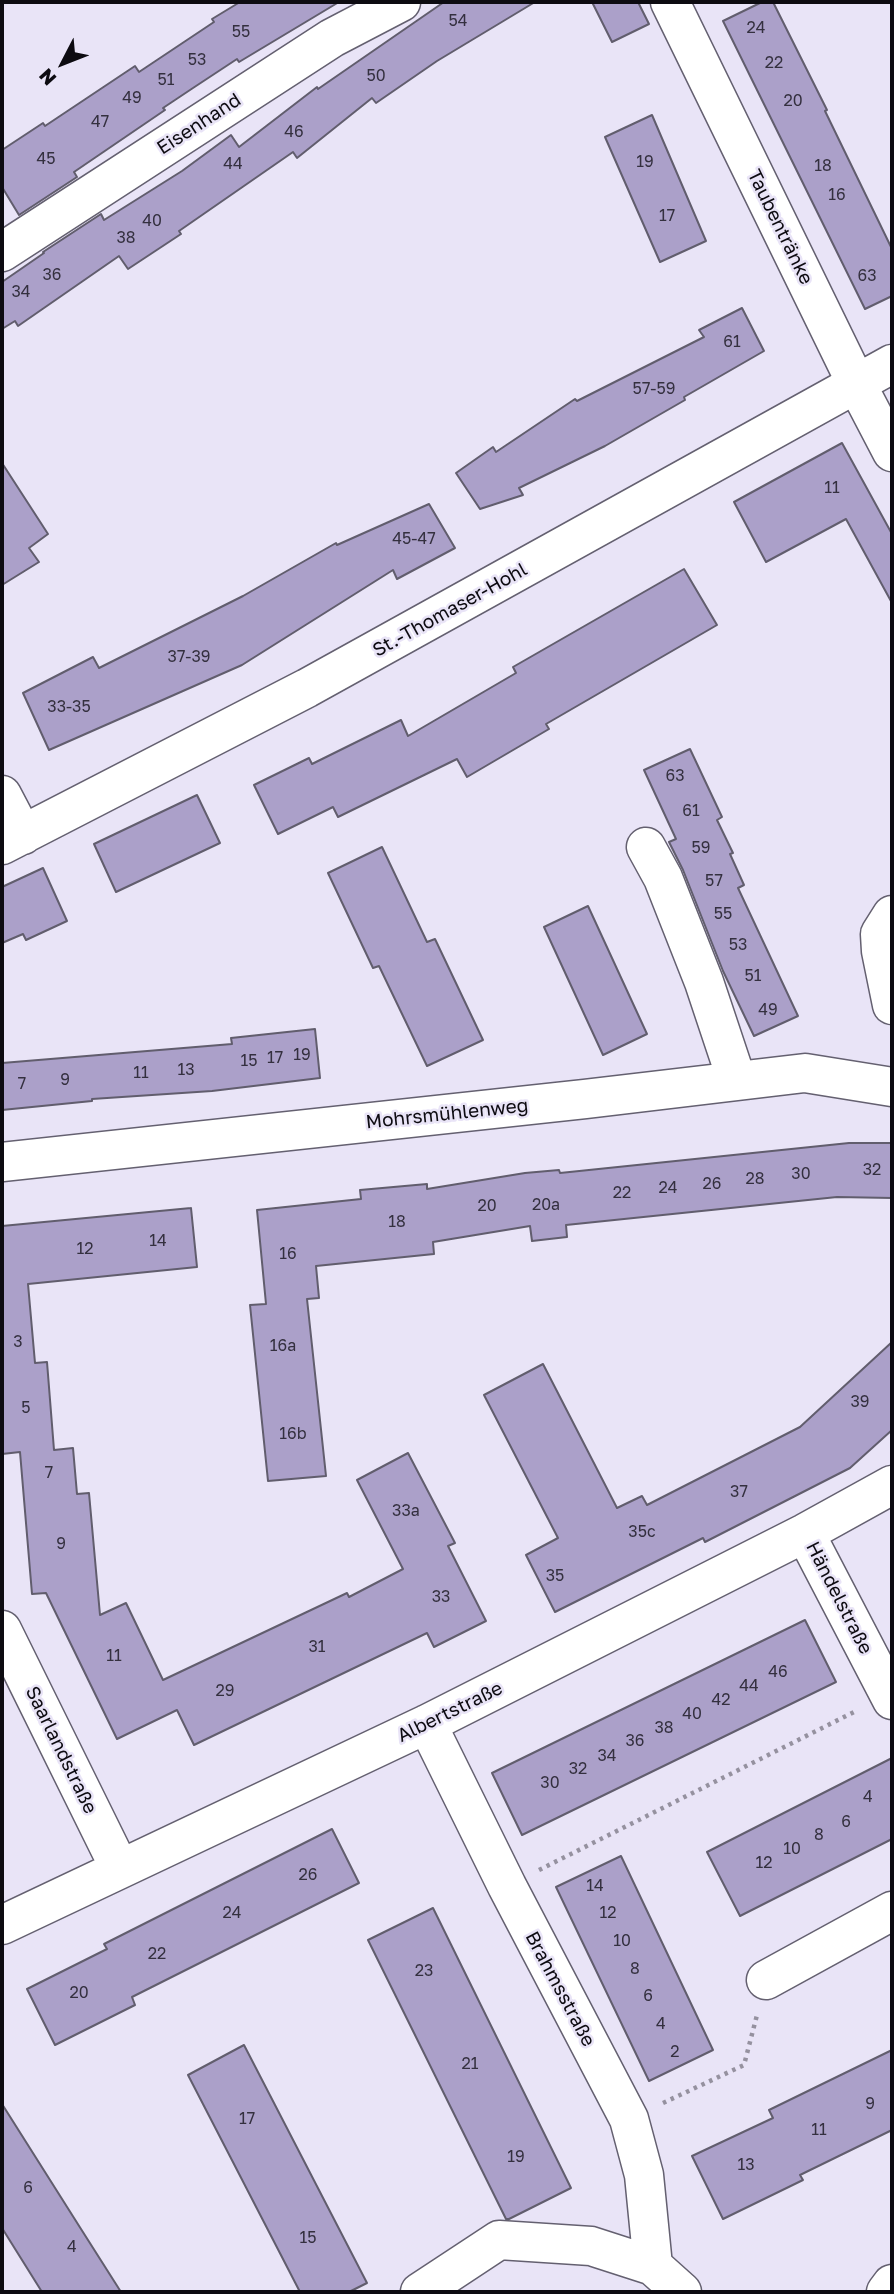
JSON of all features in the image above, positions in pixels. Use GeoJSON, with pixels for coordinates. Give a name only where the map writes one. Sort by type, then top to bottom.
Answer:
{"type":"FeatureCollection","features":[{"type":"Feature","properties":{"kind":"street","name":"Eisenhand"},"geometry":{"type":"LineString","coordinates":[[2,252],[332,38],[401,2]]}},
{"type":"Feature","properties":{"kind":"street","name":"Taubentränke"},"geometry":{"type":"LineString","coordinates":[[670,2],[892,452]]}},
{"type":"Feature","properties":{"kind":"street","name":"St.-Thomaser-Hohl"},"geometry":{"type":"LineString","coordinates":[[12,840],[307,688],[892,364]]}},
{"type":"Feature","properties":{"kind":"street"},"geometry":{"type":"LineString","coordinates":[[2,795],[12,840]]}},
{"type":"Feature","properties":{"kind":"street"},"geometry":{"type":"LineString","coordinates":[[646,847],[663,878],[704,982],[737,1082]]}},
{"type":"Feature","properties":{"kind":"street"},"geometry":{"type":"LineString","coordinates":[[892,915],[880,934],[892,1005]]}},
{"type":"Feature","properties":{"kind":"street","name":"Mohrsmühlenweg"},"geometry":{"type":"LineString","coordinates":[[2,1162],[805,1073],[892,1087]]}},
{"type":"Feature","properties":{"kind":"street","name":"Albertstraße"},"geometry":{"type":"LineString","coordinates":[[2,1925],[427,1724],[805,1533],[892,1486]]}},
{"type":"Feature","properties":{"kind":"street","name":"Händelstraße"},"geometry":{"type":"LineString","coordinates":[[805,1533],[891,1698]]}},
{"type":"Feature","properties":{"kind":"street","name":"Saarlandstraße"},"geometry":{"type":"LineString","coordinates":[[2,1630],[120,1869]]}},
{"type":"Feature","properties":{"kind":"street","name":"Brahmsstraße"},"geometry":{"type":"LineString","coordinates":[[427,1724],[506,1886],[629,2119],[644,2175],[653,2266]]}},
{"type":"Feature","properties":{"kind":"street"},"geometry":{"type":"LineString","coordinates":[[766,1980],[892,1911]]}},
{"type":"Feature","properties":{"kind":"street"},"geometry":{"type":"LineString","coordinates":[[420,2292],[499,2240],[591,2246],[653,2266],[682,2292]]}},
{"type":"Feature","properties":{"kind":"street"},"geometry":{"type":"LineString","coordinates":[[886,2292],[892,2284]]}},
{"type":"Feature","properties":{"kind":"path"},"geometry":{"type":"LineString","coordinates":[[506,1886],[891,1698]]}},
{"type":"Feature","properties":{"kind":"path"},"geometry":{"type":"LineString","coordinates":[[629,2119],[744,2065],[766,1980]]}},
{"type":"Feature","properties":{"kind":"building"},"geometry":{"type":"Polygon","coordinates":[[[240,2],[339,2],[239,62],[237,59],[193,88],[74,172],[77,177],[19,215],[2,187],[2,150],[43,123],[45,126],[135,66],[139,72],[240,2]]]}},
{"type":"Feature","properties":{"kind":"building"},"geometry":{"type":"Polygon","coordinates":[[[444,2],[535,2],[437,61],[376,103],[372,98],[297,158],[293,152],[179,231],[181,234],[128,269],[119,256],[18,326],[15,321],[2,329],[2,282],[101,214],[104,220],[182,171],[231,135],[239,147],[317,87],[318,89],[444,2]]]}},
{"type":"Feature","properties":{"kind":"building"},"geometry":{"type":"Polygon","coordinates":[[[592,2],[638,2],[649,24],[612,42],[592,2]]]}},
{"type":"Feature","properties":{"kind":"building"},"geometry":{"type":"Polygon","coordinates":[[[762,2],[773,2],[892,249],[892,296],[865,309],[723,21],[762,2]]]}},
{"type":"Feature","properties":{"kind":"building"},"geometry":{"type":"Polygon","coordinates":[[[652,115],[706,241],[660,262],[605,137],[652,115]]]}},
{"type":"Feature","properties":{"kind":"building"},"geometry":{"type":"Polygon","coordinates":[[[742,308],[764,351],[605,446],[519,488],[523,495],[480,509],[456,473],[493,447],[496,452],[575,399],[577,401],[704,337],[699,330],[742,308]]]}},
{"type":"Feature","properties":{"kind":"building"},"geometry":{"type":"Polygon","coordinates":[[[842,443],[892,534],[892,603],[846,519],[766,562],[734,502],[842,443]]]}},
{"type":"Feature","properties":{"kind":"building"},"geometry":{"type":"Polygon","coordinates":[[[2,463],[48,534],[29,548],[39,562],[2,585],[2,463]]]}},
{"type":"Feature","properties":{"kind":"building"},"geometry":{"type":"Polygon","coordinates":[[[429,504],[455,548],[397,579],[393,570],[242,665],[49,750],[23,693],[93,657],[99,668],[243,596],[336,543],[337,545],[429,504]]]}},
{"type":"Feature","properties":{"kind":"building"},"geometry":{"type":"Polygon","coordinates":[[[684,569],[717,625],[546,724],[549,729],[467,777],[457,759],[338,817],[333,807],[278,834],[254,785],[309,758],[312,764],[401,720],[408,736],[516,673],[513,667],[684,569]]]}},
{"type":"Feature","properties":{"kind":"building"},"geometry":{"type":"Polygon","coordinates":[[[690,749],[722,817],[717,820],[733,853],[730,854],[744,885],[738,888],[798,1016],[754,1036],[723,971],[683,870],[669,842],[676,839],[644,770],[690,749]]]}},
{"type":"Feature","properties":{"kind":"building"},"geometry":{"type":"Polygon","coordinates":[[[197,795],[220,843],[116,892],[94,844],[197,795]]]}},
{"type":"Feature","properties":{"kind":"building"},"geometry":{"type":"Polygon","coordinates":[[[382,847],[427,942],[435,939],[483,1040],[427,1066],[379,966],[373,968],[328,873],[382,847]]]}},
{"type":"Feature","properties":{"kind":"building"},"geometry":{"type":"Polygon","coordinates":[[[43,868],[67,921],[26,940],[23,934],[2,943],[2,887],[43,868]]]}},
{"type":"Feature","properties":{"kind":"building"},"geometry":{"type":"Polygon","coordinates":[[[588,906],[647,1034],[603,1055],[544,927],[588,906]]]}},
{"type":"Feature","properties":{"kind":"building"},"geometry":{"type":"Polygon","coordinates":[[[315,1029],[320,1078],[212,1091],[92,1099],[2,1110],[2,1063],[232,1044],[231,1038],[315,1029]]]}},
{"type":"Feature","properties":{"kind":"building"},"geometry":{"type":"Polygon","coordinates":[[[849,1143],[892,1143],[892,1198],[837,1197],[566,1225],[567,1237],[532,1241],[530,1226],[433,1242],[434,1254],[316,1266],[319,1298],[307,1299],[326,1476],[268,1481],[250,1305],[266,1304],[257,1210],[361,1199],[360,1190],[427,1184],[427,1189],[525,1173],[559,1170],[560,1173],[849,1143]]]}},
{"type":"Feature","properties":{"kind":"building"},"geometry":{"type":"Polygon","coordinates":[[[191,1208],[197,1267],[28,1284],[35,1363],[47,1362],[54,1450],[73,1448],[77,1494],[89,1493],[100,1615],[126,1603],[163,1680],[347,1593],[349,1597],[403,1569],[357,1480],[408,1453],[455,1543],[448,1546],[486,1621],[434,1647],[427,1633],[194,1745],[177,1710],[117,1739],[46,1593],[32,1594],[20,1452],[2,1454],[2,1226],[191,1208]]]}},
{"type":"Feature","properties":{"kind":"building"},"geometry":{"type":"Polygon","coordinates":[[[892,1342],[892,1430],[850,1468],[705,1542],[703,1538],[555,1612],[526,1555],[558,1538],[484,1395],[543,1364],[617,1508],[642,1496],[647,1505],[800,1427],[892,1342]]]}},
{"type":"Feature","properties":{"kind":"building"},"geometry":{"type":"Polygon","coordinates":[[[805,1620],[836,1682],[522,1835],[492,1773],[805,1620]]]}},
{"type":"Feature","properties":{"kind":"building"},"geometry":{"type":"Polygon","coordinates":[[[892,1758],[892,1839],[740,1916],[707,1852],[892,1758]]]}},
{"type":"Feature","properties":{"kind":"building"},"geometry":{"type":"Polygon","coordinates":[[[332,1829],[359,1883],[132,1997],[135,2005],[55,2045],[27,1989],[107,1949],[104,1944],[332,1829]]]}},
{"type":"Feature","properties":{"kind":"building"},"geometry":{"type":"Polygon","coordinates":[[[621,1856],[713,2050],[649,2081],[556,1887],[621,1856]]]}},
{"type":"Feature","properties":{"kind":"building"},"geometry":{"type":"Polygon","coordinates":[[[433,1908],[571,2188],[509,2219],[506,2219],[368,1940],[433,1908]]]}},
{"type":"Feature","properties":{"kind":"building"},"geometry":{"type":"Polygon","coordinates":[[[244,2045],[367,2283],[349,2292],[300,2292],[188,2075],[244,2045]]]}},
{"type":"Feature","properties":{"kind":"building"},"geometry":{"type":"Polygon","coordinates":[[[892,2050],[892,2130],[800,2175],[803,2180],[723,2219],[692,2156],[773,2118],[769,2110],[892,2050]]]}},
{"type":"Feature","properties":{"kind":"building"},"geometry":{"type":"Polygon","coordinates":[[[2,2104],[121,2292],[42,2292],[2,2228],[2,2104]]]}}]}
